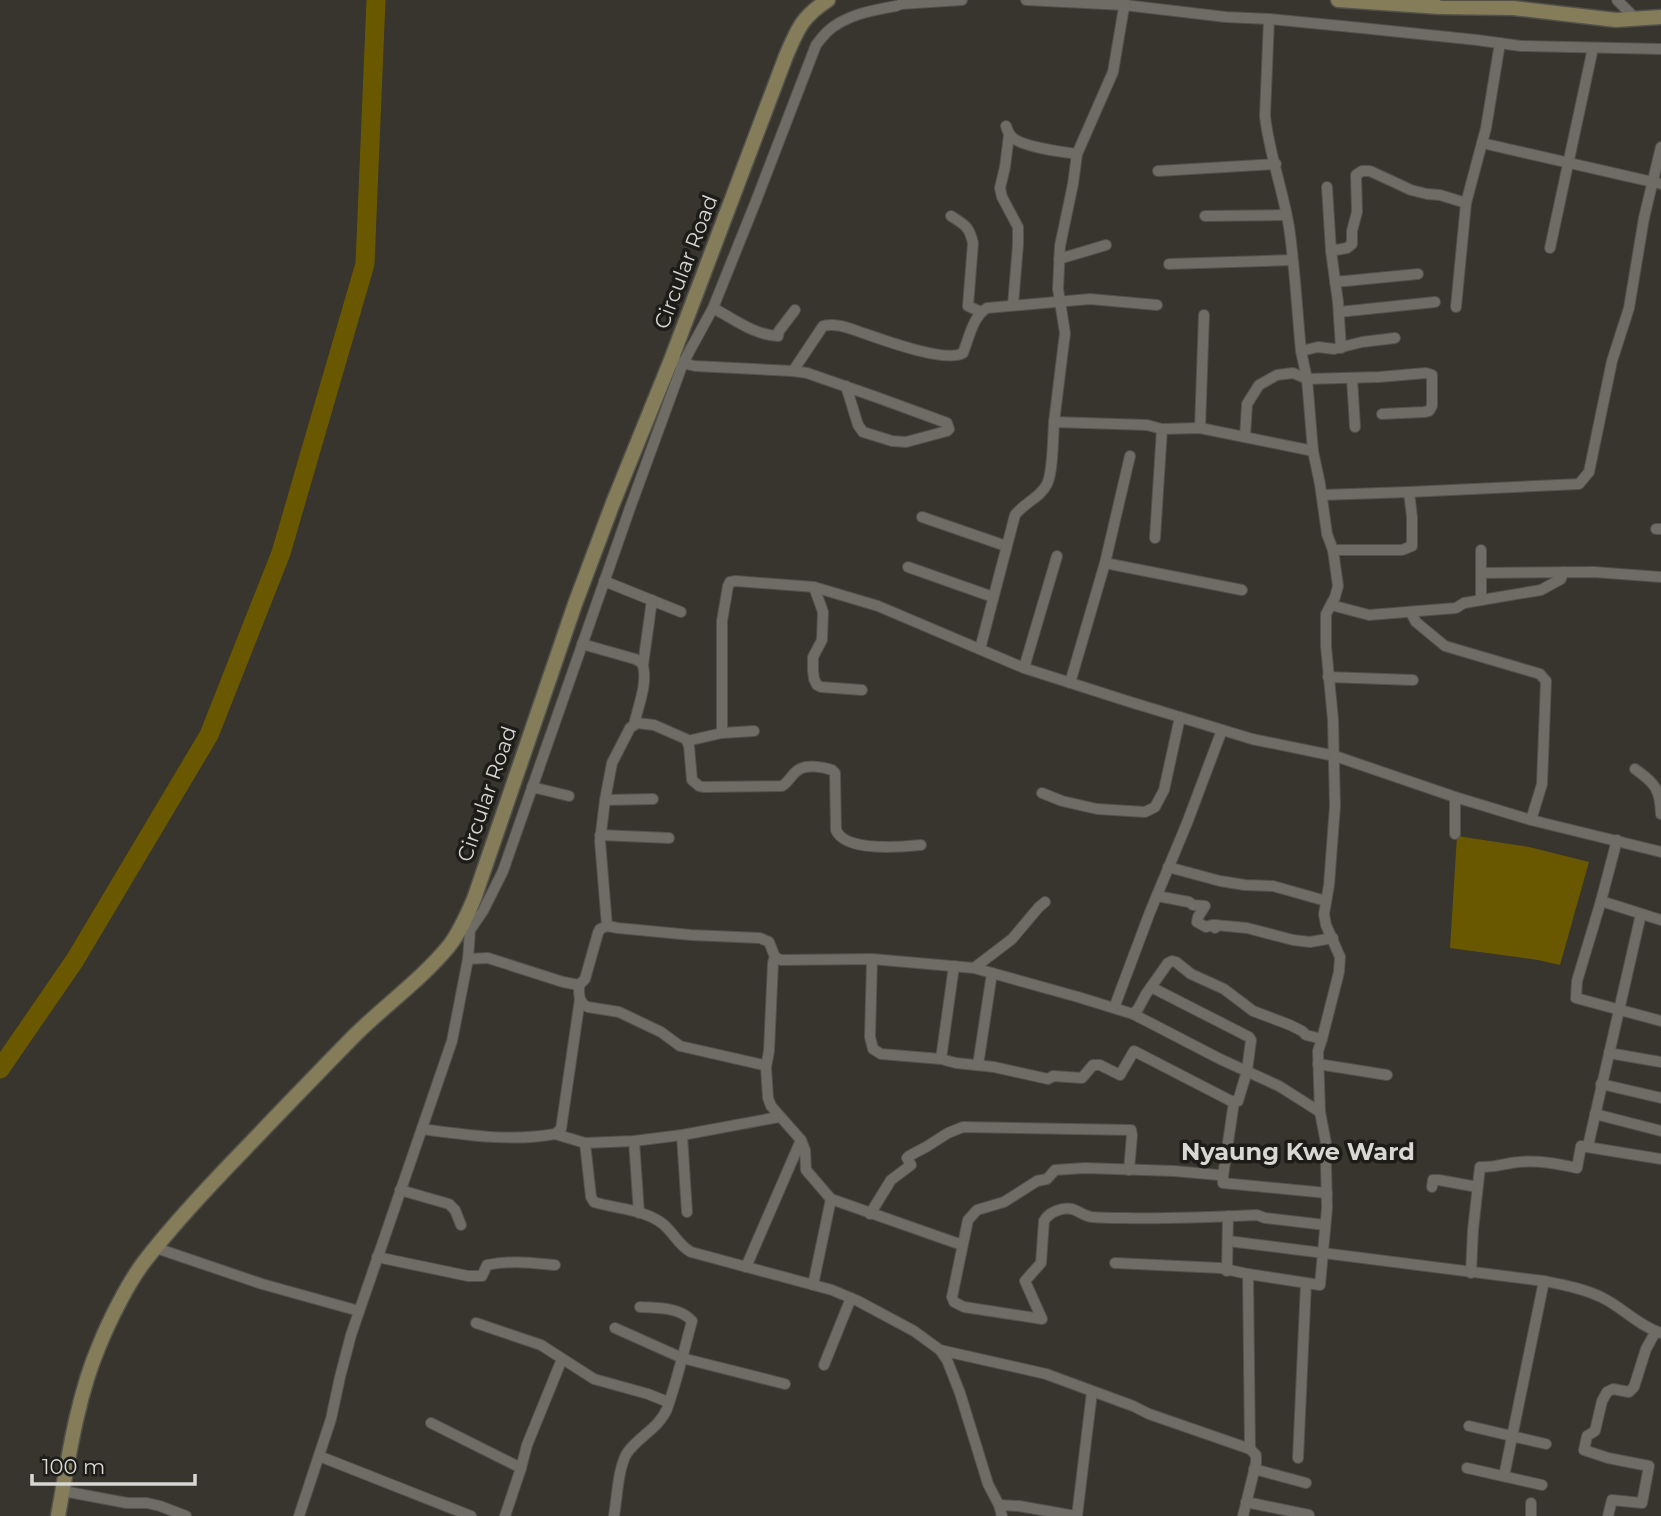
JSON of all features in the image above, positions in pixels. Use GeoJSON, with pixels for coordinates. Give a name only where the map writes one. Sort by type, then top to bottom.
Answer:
{"type":"FeatureCollection","features":[{"type":"Feature","properties":{"kind":"main road","name":"Circular Road"},"geometry":{"type":"LineString","coordinates":[[58,1516],[90,1371],[99,1346],[143,1264],[184,1213],[294,1097],[368,1021],[439,957],[468,924],[474,899],[575,604],[613,503],[677,362],[796,31],[805,17],[828,0]]}},
{"type":"Feature","properties":{"kind":"main road"},"geometry":{"type":"LineString","coordinates":[[1338,0],[1513,8],[1616,20],[1661,17]]}},
{"type":"Feature","properties":{"kind":"street"},"geometry":{"type":"LineString","coordinates":[[299,1516],[331,1419],[359,1311],[452,1041],[468,959],[468,924],[483,911],[503,871],[677,362],[713,308],[816,45],[840,22],[902,2],[962,0]]}},
{"type":"Feature","properties":{"kind":"street"},"geometry":{"type":"LineString","coordinates":[[1026,0],[1124,2],[1226,17],[1362,28],[1521,46],[1661,49]]}},
{"type":"Feature","properties":{"kind":"street"},"geometry":{"type":"LineString","coordinates":[[1617,0],[1635,19]]}},
{"type":"Feature","properties":{"kind":"street"},"geometry":{"type":"LineString","coordinates":[[980,649],[1015,515],[1048,483],[1065,333],[1058,289],[1059,259],[1077,154],[1113,72],[1124,2]]}},
{"type":"Feature","properties":{"kind":"street"},"geometry":{"type":"LineString","coordinates":[[1115,1263],[1210,1267],[1320,1285],[1327,1194],[1326,1143],[1320,1112],[1318,1051],[1339,972],[1340,957],[1324,914],[1335,806],[1335,756],[1326,614],[1338,586],[1313,452],[1307,379],[1301,351],[1286,215],[1265,116],[1269,19]]}},
{"type":"Feature","properties":{"kind":"street"},"geometry":{"type":"LineString","coordinates":[[1456,307],[1465,203],[1492,98],[1500,43]]}},
{"type":"Feature","properties":{"kind":"street"},"geometry":{"type":"LineString","coordinates":[[1550,248],[1593,48]]}},
{"type":"Feature","properties":{"kind":"street"},"geometry":{"type":"LineString","coordinates":[[1013,305],[1018,227],[1000,188],[1008,130],[1015,140],[1077,154]]}},
{"type":"Feature","properties":{"kind":"street"},"geometry":{"type":"LineString","coordinates":[[1482,143],[1657,183]]}},
{"type":"Feature","properties":{"kind":"street"},"geometry":{"type":"LineString","coordinates":[[1322,495],[1579,484],[1589,472],[1612,361],[1629,308],[1644,218],[1657,183],[1661,147]]}},
{"type":"Feature","properties":{"kind":"street"},"geometry":{"type":"LineString","coordinates":[[1158,172],[1276,164]]}},
{"type":"Feature","properties":{"kind":"street"},"geometry":{"type":"LineString","coordinates":[[1331,251],[1350,247],[1352,244],[1357,212],[1356,175],[1362,171],[1370,171],[1411,190],[1465,203]]}},
{"type":"Feature","properties":{"kind":"street"},"geometry":{"type":"LineString","coordinates":[[1327,187],[1341,348]]}},
{"type":"Feature","properties":{"kind":"street"},"geometry":{"type":"LineString","coordinates":[[1205,216],[1286,215]]}},
{"type":"Feature","properties":{"kind":"street"},"geometry":{"type":"LineString","coordinates":[[951,216],[967,226],[971,234],[973,243],[968,306],[981,312]]}},
{"type":"Feature","properties":{"kind":"street"},"geometry":{"type":"LineString","coordinates":[[1059,259],[1106,245]]}},
{"type":"Feature","properties":{"kind":"street"},"geometry":{"type":"LineString","coordinates":[[1169,264],[1292,260]]}},
{"type":"Feature","properties":{"kind":"street"},"geometry":{"type":"LineString","coordinates":[[1335,282],[1418,274]]}},
{"type":"Feature","properties":{"kind":"street"},"geometry":{"type":"LineString","coordinates":[[793,371],[823,326],[828,325],[846,327],[941,356],[959,356],[963,353],[978,316],[987,308],[1090,299],[1157,305]]}},
{"type":"Feature","properties":{"kind":"street"},"geometry":{"type":"LineString","coordinates":[[1339,312],[1435,302]]}},
{"type":"Feature","properties":{"kind":"street"},"geometry":{"type":"LineString","coordinates":[[713,308],[754,331],[778,336],[795,310]]}},
{"type":"Feature","properties":{"kind":"street"},"geometry":{"type":"LineString","coordinates":[[1200,428],[1204,315]]}},
{"type":"Feature","properties":{"kind":"street"},"geometry":{"type":"LineString","coordinates":[[1301,351],[1318,347],[1334,349],[1395,338]]}},
{"type":"Feature","properties":{"kind":"street"},"geometry":{"type":"LineString","coordinates":[[677,362],[695,366],[807,373],[846,386],[947,423],[949,429],[906,442],[892,441],[863,432],[858,425],[846,386]]}},
{"type":"Feature","properties":{"kind":"street"},"geometry":{"type":"LineString","coordinates":[[1245,437],[1247,404],[1259,385],[1277,375],[1293,373],[1307,379],[1426,373],[1432,375],[1433,407],[1429,411],[1382,414]]}},
{"type":"Feature","properties":{"kind":"street"},"geometry":{"type":"LineString","coordinates":[[1352,378],[1355,427]]}},
{"type":"Feature","properties":{"kind":"street"},"geometry":{"type":"LineString","coordinates":[[1054,422],[1147,425],[1161,429],[1200,428],[1313,452]]}},
{"type":"Feature","properties":{"kind":"street"},"geometry":{"type":"LineString","coordinates":[[1155,538],[1161,429]]}},
{"type":"Feature","properties":{"kind":"street"},"geometry":{"type":"LineString","coordinates":[[1070,682],[1105,563],[1130,456]]}},
{"type":"Feature","properties":{"kind":"street"},"geometry":{"type":"LineString","coordinates":[[1333,550],[1402,550],[1412,546],[1409,492]]}},
{"type":"Feature","properties":{"kind":"street"},"geometry":{"type":"LineString","coordinates":[[922,517],[1006,546]]}},
{"type":"Feature","properties":{"kind":"street"},"geometry":{"type":"LineString","coordinates":[[1481,550],[1481,600]]}},
{"type":"Feature","properties":{"kind":"street"},"geometry":{"type":"LineString","coordinates":[[1024,668],[1057,556]]}},
{"type":"Feature","properties":{"kind":"street"},"geometry":{"type":"LineString","coordinates":[[1105,563],[1242,590]]}},
{"type":"Feature","properties":{"kind":"street"},"geometry":{"type":"LineString","coordinates":[[908,567],[993,597]]}},
{"type":"Feature","properties":{"kind":"street"},"geometry":{"type":"LineString","coordinates":[[1331,605],[1369,615],[1456,608],[1464,603],[1541,590],[1561,579],[1563,572]]}},
{"type":"Feature","properties":{"kind":"street"},"geometry":{"type":"LineString","coordinates":[[1481,573],[1563,572],[1661,578]]}},
{"type":"Feature","properties":{"kind":"street"},"geometry":{"type":"LineString","coordinates":[[604,581],[681,612]]}},
{"type":"Feature","properties":{"kind":"street"},"geometry":{"type":"LineString","coordinates":[[722,733],[722,621],[730,582],[814,587],[878,606],[1024,668],[1222,730],[1335,756],[1531,820],[1661,852],[1661,844]]}},
{"type":"Feature","properties":{"kind":"street"},"geometry":{"type":"LineString","coordinates":[[814,587],[823,612],[822,640],[813,657],[814,679],[821,687],[863,690]]}},
{"type":"Feature","properties":{"kind":"street"},"geometry":{"type":"LineString","coordinates":[[634,725],[643,687],[643,665],[652,600]]}},
{"type":"Feature","properties":{"kind":"street"},"geometry":{"type":"LineString","coordinates":[[1411,613],[1416,622],[1445,646],[1540,674],[1546,681],[1542,784],[1531,820]]}},
{"type":"Feature","properties":{"kind":"street"},"geometry":{"type":"LineString","coordinates":[[582,644],[639,660],[643,665]]}},
{"type":"Feature","properties":{"kind":"street"},"geometry":{"type":"LineString","coordinates":[[1328,677],[1413,680]]}},
{"type":"Feature","properties":{"kind":"street"},"geometry":{"type":"LineString","coordinates":[[1042,793],[1097,810],[1145,812],[1155,807],[1164,790],[1180,717]]}},
{"type":"Feature","properties":{"kind":"street"},"geometry":{"type":"LineString","coordinates":[[607,926],[600,835],[612,763],[623,739],[634,725],[654,725],[684,737],[688,741],[692,780],[699,786],[782,786],[802,768],[828,768],[834,771],[836,830],[842,839],[875,846],[921,845]]}},
{"type":"Feature","properties":{"kind":"street"},"geometry":{"type":"LineString","coordinates":[[1114,1008],[1222,730]]}},
{"type":"Feature","properties":{"kind":"street"},"geometry":{"type":"LineString","coordinates":[[688,741],[722,733],[754,731]]}},
{"type":"Feature","properties":{"kind":"street"},"geometry":{"type":"LineString","coordinates":[[1635,769],[1656,785],[1661,814]]}},
{"type":"Feature","properties":{"kind":"street"},"geometry":{"type":"LineString","coordinates":[[532,787],[569,796]]}},
{"type":"Feature","properties":{"kind":"street"},"geometry":{"type":"LineString","coordinates":[[1455,797],[1455,834]]}},
{"type":"Feature","properties":{"kind":"street"},"geometry":{"type":"LineString","coordinates":[[605,800],[653,799]]}},
{"type":"Feature","properties":{"kind":"street"},"geometry":{"type":"LineString","coordinates":[[600,835],[669,838]]}},
{"type":"Feature","properties":{"kind":"street"},"geometry":{"type":"LineString","coordinates":[[1617,840],[1577,981],[1576,998],[1661,1021]]}},
{"type":"Feature","properties":{"kind":"street"},"geometry":{"type":"LineString","coordinates":[[1168,867],[1220,881],[1273,886],[1326,901]]}},
{"type":"Feature","properties":{"kind":"street"},"geometry":{"type":"LineString","coordinates":[[1157,896],[1205,906],[1197,922],[1206,927],[1212,925],[1215,928],[1215,925],[1247,928],[1310,942],[1333,938]]}},
{"type":"Feature","properties":{"kind":"street"},"geometry":{"type":"LineString","coordinates":[[1601,901],[1661,920]]}},
{"type":"Feature","properties":{"kind":"street"},"geometry":{"type":"LineString","coordinates":[[974,968],[1012,939],[1045,902]]}},
{"type":"Feature","properties":{"kind":"street"},"geometry":{"type":"LineString","coordinates":[[1588,1146],[1641,914]]}},
{"type":"Feature","properties":{"kind":"street"},"geometry":{"type":"LineString","coordinates":[[555,1134],[561,1129],[580,999],[579,985],[585,979],[600,929],[607,926],[691,935],[766,939],[775,957],[766,1067],[769,1102],[779,1117],[802,1140],[806,1170],[831,1199],[962,1245]]}},
{"type":"Feature","properties":{"kind":"street"},"geometry":{"type":"LineString","coordinates":[[775,957],[781,960],[872,959],[974,968],[992,973],[1133,1014],[1279,1086],[1320,1112]]}},
{"type":"Feature","properties":{"kind":"street"},"geometry":{"type":"LineString","coordinates":[[468,959],[488,958],[579,985]]}},
{"type":"Feature","properties":{"kind":"street"},"geometry":{"type":"LineString","coordinates":[[872,959],[870,1037],[876,1053],[994,1067],[1048,1079],[1053,1076],[1082,1078],[1093,1065],[1100,1065],[1120,1075],[1134,1051],[1234,1102]]}},
{"type":"Feature","properties":{"kind":"street"},"geometry":{"type":"LineString","coordinates":[[1133,1014],[1172,961],[1191,974],[1224,989],[1253,1011],[1322,1040]]}},
{"type":"Feature","properties":{"kind":"street"},"geometry":{"type":"LineString","coordinates":[[941,1059],[954,966]]}},
{"type":"Feature","properties":{"kind":"street"},"geometry":{"type":"LineString","coordinates":[[978,1065],[992,973]]}},
{"type":"Feature","properties":{"kind":"street"},"geometry":{"type":"LineString","coordinates":[[1151,987],[1249,1037],[1251,1048],[1247,1072],[1240,1097],[1234,1102]]}},
{"type":"Feature","properties":{"kind":"street"},"geometry":{"type":"LineString","coordinates":[[580,999],[588,1007],[619,1012],[656,1029],[680,1046],[766,1067]]}},
{"type":"Feature","properties":{"kind":"street"},"geometry":{"type":"LineString","coordinates":[[1609,1053],[1661,1062]]}},
{"type":"Feature","properties":{"kind":"street"},"geometry":{"type":"LineString","coordinates":[[1318,1064],[1387,1074]]}},
{"type":"Feature","properties":{"kind":"street"},"geometry":{"type":"LineString","coordinates":[[1601,1084],[1661,1098]]}},
{"type":"Feature","properties":{"kind":"street"},"geometry":{"type":"LineString","coordinates":[[1234,1102],[1223,1183],[1327,1194]]}},
{"type":"Feature","properties":{"kind":"street"},"geometry":{"type":"LineString","coordinates":[[1595,1114],[1661,1131]]}},
{"type":"Feature","properties":{"kind":"street"},"geometry":{"type":"LineString","coordinates":[[422,1129],[469,1135],[555,1134],[586,1143],[682,1135],[779,1117]]}},
{"type":"Feature","properties":{"kind":"street"},"geometry":{"type":"LineString","coordinates":[[870,1214],[891,1180],[911,1166],[907,1158],[909,1156],[963,1127],[1131,1130],[1129,1170]]}},
{"type":"Feature","properties":{"kind":"street"},"geometry":{"type":"LineString","coordinates":[[682,1135],[687,1212]]}},
{"type":"Feature","properties":{"kind":"street"},"geometry":{"type":"LineString","coordinates":[[746,1266],[802,1140]]}},
{"type":"Feature","properties":{"kind":"street"},"geometry":{"type":"LineString","coordinates":[[634,1141],[639,1213]]}},
{"type":"Feature","properties":{"kind":"street"},"geometry":{"type":"LineString","coordinates":[[586,1143],[591,1197],[594,1202],[639,1213],[663,1224],[683,1248],[691,1252],[832,1290],[851,1298],[914,1331],[940,1350],[947,1360],[960,1393],[988,1484],[1000,1511],[1019,1506],[1076,1516],[1092,1392]]}},
{"type":"Feature","properties":{"kind":"street"},"geometry":{"type":"LineString","coordinates":[[1471,1273],[1480,1167],[1525,1162],[1554,1163],[1577,1168],[1581,1146],[1661,1159]]}},
{"type":"Feature","properties":{"kind":"street"},"geometry":{"type":"LineString","coordinates":[[1223,1176],[1174,1171],[1085,1168],[1055,1170],[1047,1179],[1037,1181],[1004,1202],[977,1210],[968,1220],[952,1290],[954,1302],[981,1311],[1042,1319],[1025,1281],[1041,1263],[1044,1221],[1046,1216],[1055,1211],[1071,1209],[1085,1216],[1105,1218],[1257,1215],[1325,1226]]}},
{"type":"Feature","properties":{"kind":"street"},"geometry":{"type":"LineString","coordinates":[[1432,1187],[1433,1181],[1438,1180],[1477,1187]]}},
{"type":"Feature","properties":{"kind":"street"},"geometry":{"type":"LineString","coordinates":[[400,1190],[449,1204],[455,1210],[461,1226]]}},
{"type":"Feature","properties":{"kind":"street"},"geometry":{"type":"LineString","coordinates":[[813,1285],[831,1199]]}},
{"type":"Feature","properties":{"kind":"street"},"geometry":{"type":"LineString","coordinates":[[1227,1270],[1228,1216]]}},
{"type":"Feature","properties":{"kind":"street"},"geometry":{"type":"LineString","coordinates":[[1228,1241],[1544,1281],[1577,1288],[1605,1299],[1658,1332],[1646,1349],[1634,1387],[1629,1392],[1613,1389],[1607,1392],[1602,1401],[1595,1432],[1587,1436],[1584,1450],[1649,1466],[1642,1503],[1612,1500],[1608,1516]]}},
{"type":"Feature","properties":{"kind":"street"},"geometry":{"type":"LineString","coordinates":[[156,1248],[262,1284],[359,1311]]}},
{"type":"Feature","properties":{"kind":"street"},"geometry":{"type":"LineString","coordinates":[[377,1257],[468,1276],[482,1276],[487,1265],[512,1261],[555,1265]]}},
{"type":"Feature","properties":{"kind":"street"},"geometry":{"type":"LineString","coordinates":[[1248,1275],[1250,1450]]}},
{"type":"Feature","properties":{"kind":"street"},"geometry":{"type":"LineString","coordinates":[[1504,1476],[1544,1281]]}},
{"type":"Feature","properties":{"kind":"street"},"geometry":{"type":"LineString","coordinates":[[1298,1458],[1306,1283]]}},
{"type":"Feature","properties":{"kind":"street"},"geometry":{"type":"LineString","coordinates":[[824,1365],[851,1298]]}},
{"type":"Feature","properties":{"kind":"street"},"geometry":{"type":"LineString","coordinates":[[614,1516],[626,1454],[666,1410],[692,1321],[668,1309],[640,1307]]}},
{"type":"Feature","properties":{"kind":"street"},"geometry":{"type":"LineString","coordinates":[[476,1323],[538,1344],[594,1379],[668,1402]]}},
{"type":"Feature","properties":{"kind":"street"},"geometry":{"type":"LineString","coordinates":[[615,1328],[682,1358],[785,1384]]}},
{"type":"Feature","properties":{"kind":"street"},"geometry":{"type":"LineString","coordinates":[[940,1350],[1046,1374],[1250,1450],[1256,1455],[1243,1516]]}},
{"type":"Feature","properties":{"kind":"street"},"geometry":{"type":"LineString","coordinates":[[505,1516],[527,1445],[562,1359]]}},
{"type":"Feature","properties":{"kind":"street"},"geometry":{"type":"LineString","coordinates":[[431,1423],[522,1468]]}},
{"type":"Feature","properties":{"kind":"street"},"geometry":{"type":"LineString","coordinates":[[1469,1426],[1546,1444]]}},
{"type":"Feature","properties":{"kind":"street"},"geometry":{"type":"LineString","coordinates":[[319,1456],[471,1516]]}},
{"type":"Feature","properties":{"kind":"street"},"geometry":{"type":"LineString","coordinates":[[1467,1468],[1542,1485]]}},
{"type":"Feature","properties":{"kind":"street"},"geometry":{"type":"LineString","coordinates":[[1254,1469],[1306,1483]]}},
{"type":"Feature","properties":{"kind":"street"},"geometry":{"type":"LineString","coordinates":[[63,1490],[127,1503],[147,1503],[186,1516]]}},
{"type":"Feature","properties":{"kind":"street"},"geometry":{"type":"LineString","coordinates":[[1246,1502],[1309,1515]]}},
{"type":"Feature","properties":{"kind":"street"},"geometry":{"type":"LineString","coordinates":[[1531,1503],[1531,1516]]}},
{"type":"Feature","properties":{"kind":"shaded area"},"geometry":{"type":"Polygon","coordinates":[[[1457,836],[1529,847],[1589,862],[1560,965],[1450,948],[1457,836]]]}},
{"type":"Feature","properties":{"kind":"waterway"},"geometry":{"type":"LineString","coordinates":[[0,1069],[75,960],[209,735],[281,553],[365,264],[376,0]]}},
{"type":"Feature","properties":{"kind":"district","name":"Nyaung Kwe Ward"},"geometry":{"type":"Point","coordinates":[1298,1152]}}]}
